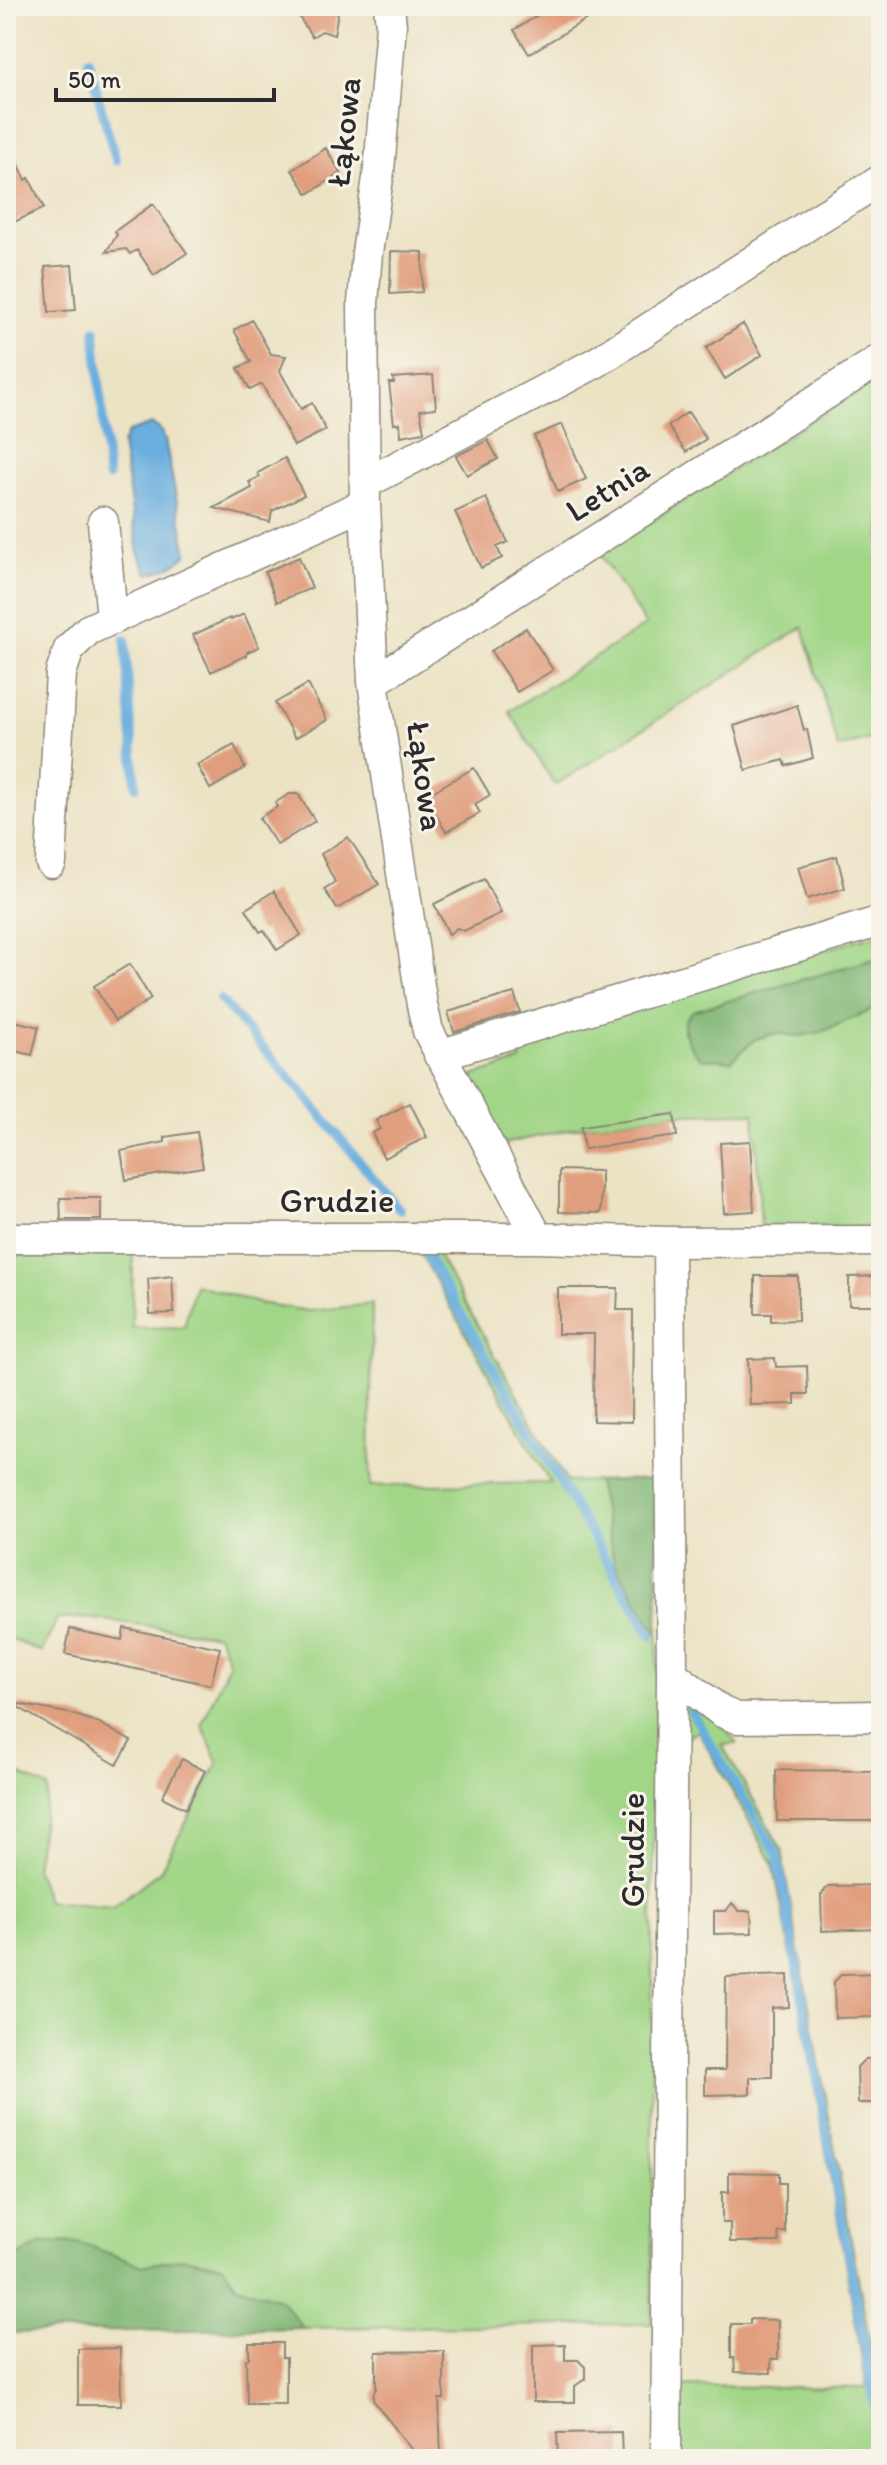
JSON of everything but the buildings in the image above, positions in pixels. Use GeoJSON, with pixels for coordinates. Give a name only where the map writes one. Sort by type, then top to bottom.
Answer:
{"type":"FeatureCollection","features":[{"type":"Feature","properties":{"kind":"street","name":"Łąkowa"},"geometry":{"type":"LineString","coordinates":[[389,6],[391,25],[379,171],[363,303],[365,494],[373,682],[428,1031],[538,1238]]}},
{"type":"Feature","properties":{"kind":"street"},"geometry":{"type":"LineString","coordinates":[[51,863],[61,673],[69,649],[88,630],[365,494],[597,362],[881,180]]}},
{"type":"Feature","properties":{"kind":"street","name":"Letnia"},"geometry":{"type":"LineString","coordinates":[[373,682],[881,359]]}},
{"type":"Feature","properties":{"kind":"street"},"geometry":{"type":"LineString","coordinates":[[103,522],[112,618]]}},
{"type":"Feature","properties":{"kind":"street"},"geometry":{"type":"LineString","coordinates":[[439,1055],[881,921]]}},
{"type":"Feature","properties":{"kind":"street","name":"Grudzie"},"geometry":{"type":"LineString","coordinates":[[6,1238],[881,1241]]}},
{"type":"Feature","properties":{"kind":"street","name":"Grudzie"},"geometry":{"type":"LineString","coordinates":[[666,2459],[672,1674],[669,1242]]}},
{"type":"Feature","properties":{"kind":"street"},"geometry":{"type":"LineString","coordinates":[[672,1674],[712,1705],[737,1718],[881,1716]]}},
{"type":"Feature","properties":{"kind":"green space"},"geometry":{"type":"Polygon","coordinates":[[[881,376],[881,736],[838,748],[803,627],[555,785],[509,711],[646,625],[600,554],[881,376]]]}},
{"type":"Feature","properties":{"kind":"green space"},"geometry":{"type":"Polygon","coordinates":[[[881,933],[881,957],[693,1011],[684,1022],[684,1033],[730,1061],[755,1039],[776,1033],[799,1036],[821,1032],[881,1006],[881,1227],[761,1226],[754,1113],[674,1114],[581,1127],[503,1144],[463,1079],[521,1061],[519,1049],[522,1040],[881,933]]]}},
{"type":"Feature","properties":{"kind":"green space"},"geometry":{"type":"Polygon","coordinates":[[[881,957],[881,1006],[821,1032],[799,1036],[776,1033],[755,1039],[731,1061],[700,1058],[688,1041],[684,1021],[693,1011],[881,957]]]}},
{"type":"Feature","properties":{"kind":"green space"},"geometry":{"type":"Polygon","coordinates":[[[417,1247],[436,1252],[567,1482],[597,1481],[615,1565],[658,1635],[652,1928],[652,2324],[303,2328],[280,2299],[237,2286],[221,2265],[183,2258],[142,2266],[81,2243],[44,2242],[6,2264],[6,1767],[48,1788],[35,1867],[47,1901],[113,1907],[160,1871],[218,1763],[202,1724],[229,1663],[218,1635],[88,1618],[57,1619],[42,1652],[6,1637],[6,1255],[133,1253],[132,1328],[184,1327],[195,1284],[258,1303],[309,1311],[372,1304],[370,1486],[550,1483],[417,1247]]]}},
{"type":"Feature","properties":{"kind":"green space"},"geometry":{"type":"Polygon","coordinates":[[[656,1479],[658,1635],[615,1565],[597,1481],[656,1479]]]}},
{"type":"Feature","properties":{"kind":"green space"},"geometry":{"type":"Polygon","coordinates":[[[678,1699],[720,1722],[737,1744],[722,1745],[783,1852],[878,2388],[881,2388],[881,2459],[677,2459],[678,2386],[867,2388],[773,1863],[698,1731],[681,1742],[678,1699]]]}},
{"type":"Feature","properties":{"kind":"green space"},"geometry":{"type":"Polygon","coordinates":[[[43,2242],[81,2243],[142,2266],[183,2258],[221,2265],[237,2286],[280,2299],[303,2328],[6,2333],[6,2264],[43,2242]]]}},
{"type":"Feature","properties":{"kind":"water"},"geometry":{"type":"Polygon","coordinates":[[[152,424],[160,429],[165,440],[187,554],[169,567],[148,574],[138,552],[122,444],[128,432],[152,424]]]}},
{"type":"Feature","properties":{"kind":"waterway"},"geometry":{"type":"LineString","coordinates":[[88,59],[116,161]]}},
{"type":"Feature","properties":{"kind":"waterway"},"geometry":{"type":"LineString","coordinates":[[95,330],[108,477]]}},
{"type":"Feature","properties":{"kind":"waterway"},"geometry":{"type":"LineString","coordinates":[[125,640],[136,787]]}},
{"type":"Feature","properties":{"kind":"waterway"},"geometry":{"type":"LineString","coordinates":[[220,999],[400,1210]]}},
{"type":"Feature","properties":{"kind":"waterway"},"geometry":{"type":"LineString","coordinates":[[424,1251],[651,1636]]}},
{"type":"Feature","properties":{"kind":"waterway"},"geometry":{"type":"LineString","coordinates":[[691,1711],[777,1854],[881,2440]]}}]}
